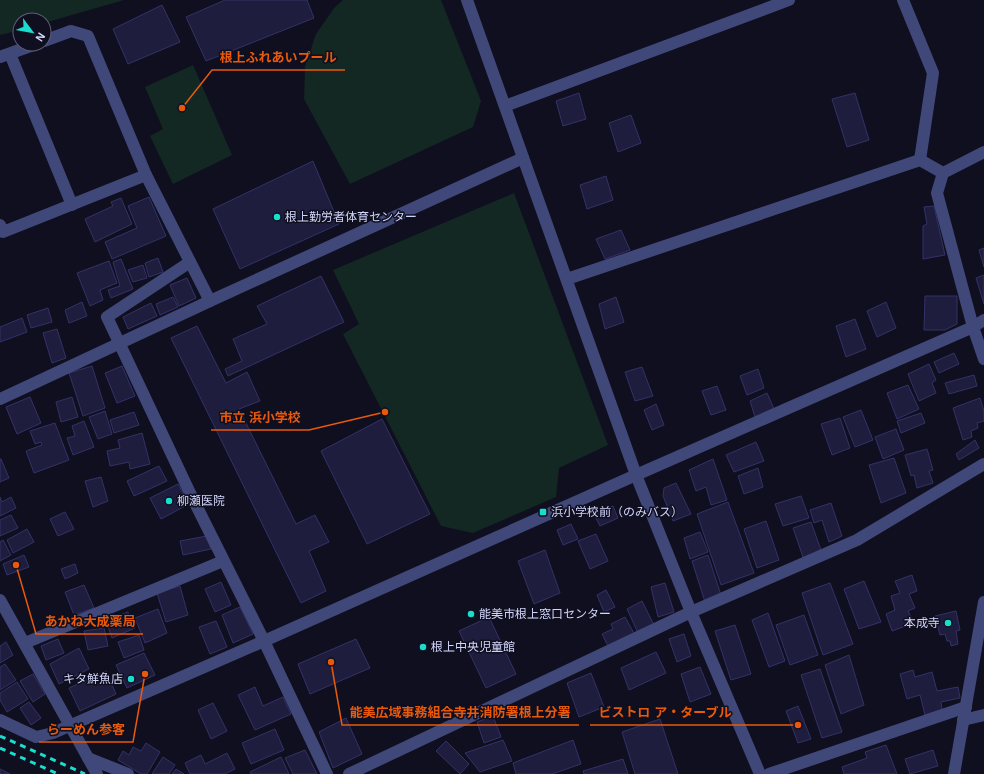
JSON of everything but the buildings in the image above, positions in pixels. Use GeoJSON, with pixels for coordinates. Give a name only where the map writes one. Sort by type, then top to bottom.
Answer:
{"type":"FeatureCollection","features":[{"type":"Feature","properties":{"kind":"street"},"geometry":{"type":"LineString","coordinates":[[467,0],[636,475],[691,612],[760,774]]}},
{"type":"Feature","properties":{"kind":"street"},"geometry":{"type":"LineString","coordinates":[[505,106],[789,0]]}},
{"type":"Feature","properties":{"kind":"street"},"geometry":{"type":"LineString","coordinates":[[903,0],[933,73],[920,160]]}},
{"type":"Feature","properties":{"kind":"street"},"geometry":{"type":"LineString","coordinates":[[52,38],[71,31],[88,36],[146,175],[210,301]]}},
{"type":"Feature","properties":{"kind":"street"},"geometry":{"type":"LineString","coordinates":[[15,52],[5,56],[72,205]]}},
{"type":"Feature","properties":{"kind":"street"},"geometry":{"type":"LineString","coordinates":[[984,152],[943,173],[937,193],[973,327],[984,359]]}},
{"type":"Feature","properties":{"kind":"street"},"geometry":{"type":"LineString","coordinates":[[0,399],[523,158]]}},
{"type":"Feature","properties":{"kind":"street"},"geometry":{"type":"LineString","coordinates":[[567,279],[920,160],[943,173]]}},
{"type":"Feature","properties":{"kind":"street"},"geometry":{"type":"LineString","coordinates":[[0,225],[3,232],[146,175]]}},
{"type":"Feature","properties":{"kind":"street"},"geometry":{"type":"LineString","coordinates":[[190,262],[107,317],[222,561],[264,641],[327,774]]}},
{"type":"Feature","properties":{"kind":"street"},"geometry":{"type":"LineString","coordinates":[[0,720],[36,737],[53,733],[973,327],[984,320]]}},
{"type":"Feature","properties":{"kind":"street"},"geometry":{"type":"LineString","coordinates":[[348,774],[691,612],[857,540],[984,464]]}},
{"type":"Feature","properties":{"kind":"street"},"geometry":{"type":"LineString","coordinates":[[25,643],[222,561]]}},
{"type":"Feature","properties":{"kind":"street"},"geometry":{"type":"LineString","coordinates":[[0,600],[97,774]]}},
{"type":"Feature","properties":{"kind":"street"},"geometry":{"type":"LineString","coordinates":[[954,774],[984,602]]}},
{"type":"Feature","properties":{"kind":"street"},"geometry":{"type":"LineString","coordinates":[[769,774],[966,707]]}},
{"type":"Feature","properties":{"kind":"street"},"geometry":{"type":"LineString","coordinates":[[964,720],[984,715]]}},
{"type":"Feature","properties":{"kind":"street"},"geometry":{"type":"LineString","coordinates":[[88,758],[128,774]]}},
{"type":"Feature","properties":{"kind":"green space"},"geometry":{"type":"Polygon","coordinates":[[[0,0],[124,0],[52,21],[52,12],[12,12],[12,32],[0,35],[0,0]]]}},
{"type":"Feature","properties":{"kind":"green space"},"geometry":{"type":"Polygon","coordinates":[[[343,0],[441,0],[481,101],[473,127],[350,184],[304,99],[305,67],[316,34],[335,7],[343,0]]]}},
{"type":"Feature","properties":{"kind":"green space"},"geometry":{"type":"Polygon","coordinates":[[[193,65],[232,155],[173,184],[150,136],[163,129],[145,87],[193,65]]]}},
{"type":"Feature","properties":{"kind":"green space"},"geometry":{"type":"Polygon","coordinates":[[[514,193],[608,445],[559,468],[556,497],[473,533],[441,526],[343,334],[359,324],[333,270],[514,193]]]}},
{"type":"Feature","properties":{"kind":"railway"},"geometry":{"type":"LineString","coordinates":[[0,736],[85,774]]}},
{"type":"Feature","properties":{"kind":"railway"},"geometry":{"type":"LineString","coordinates":[[0,748],[58,774]]}},
{"type":"Feature","properties":{"kind":"place","name":"根上ふれあいプール"},"geometry":{"type":"Point","coordinates":[182,108]}},
{"type":"Feature","properties":{"kind":"place","name":"根上勤労者体育センター"},"geometry":{"type":"Point","coordinates":[277,217]}},
{"type":"Feature","properties":{"kind":"place","name":"市立 浜小学校"},"geometry":{"type":"Point","coordinates":[385,412]}},
{"type":"Feature","properties":{"kind":"place","name":"柳瀬医院"},"geometry":{"type":"Point","coordinates":[169,501]}},
{"type":"Feature","properties":{"kind":"place","name":"浜小学校前（のみバス）"},"geometry":{"type":"Point","coordinates":[543,512]}},
{"type":"Feature","properties":{"kind":"place","name":"あかね大成薬局"},"geometry":{"type":"Point","coordinates":[16,565]}},
{"type":"Feature","properties":{"kind":"place","name":"能美市根上窓口センター"},"geometry":{"type":"Point","coordinates":[471,614]}},
{"type":"Feature","properties":{"kind":"place","name":"本成寺"},"geometry":{"type":"Point","coordinates":[948,623]}},
{"type":"Feature","properties":{"kind":"place","name":"根上中央児童館"},"geometry":{"type":"Point","coordinates":[423,647]}},
{"type":"Feature","properties":{"kind":"place","name":"能美広域事務組合寺井消防署根上分署"},"geometry":{"type":"Point","coordinates":[331,662]}},
{"type":"Feature","properties":{"kind":"place","name":"らーめん参客"},"geometry":{"type":"Point","coordinates":[145,674]}},
{"type":"Feature","properties":{"kind":"place","name":"キタ鮮魚店"},"geometry":{"type":"Point","coordinates":[131,679]}},
{"type":"Feature","properties":{"kind":"place","name":"ビストロ ア・ターブル"},"geometry":{"type":"Point","coordinates":[798,725]}}]}
